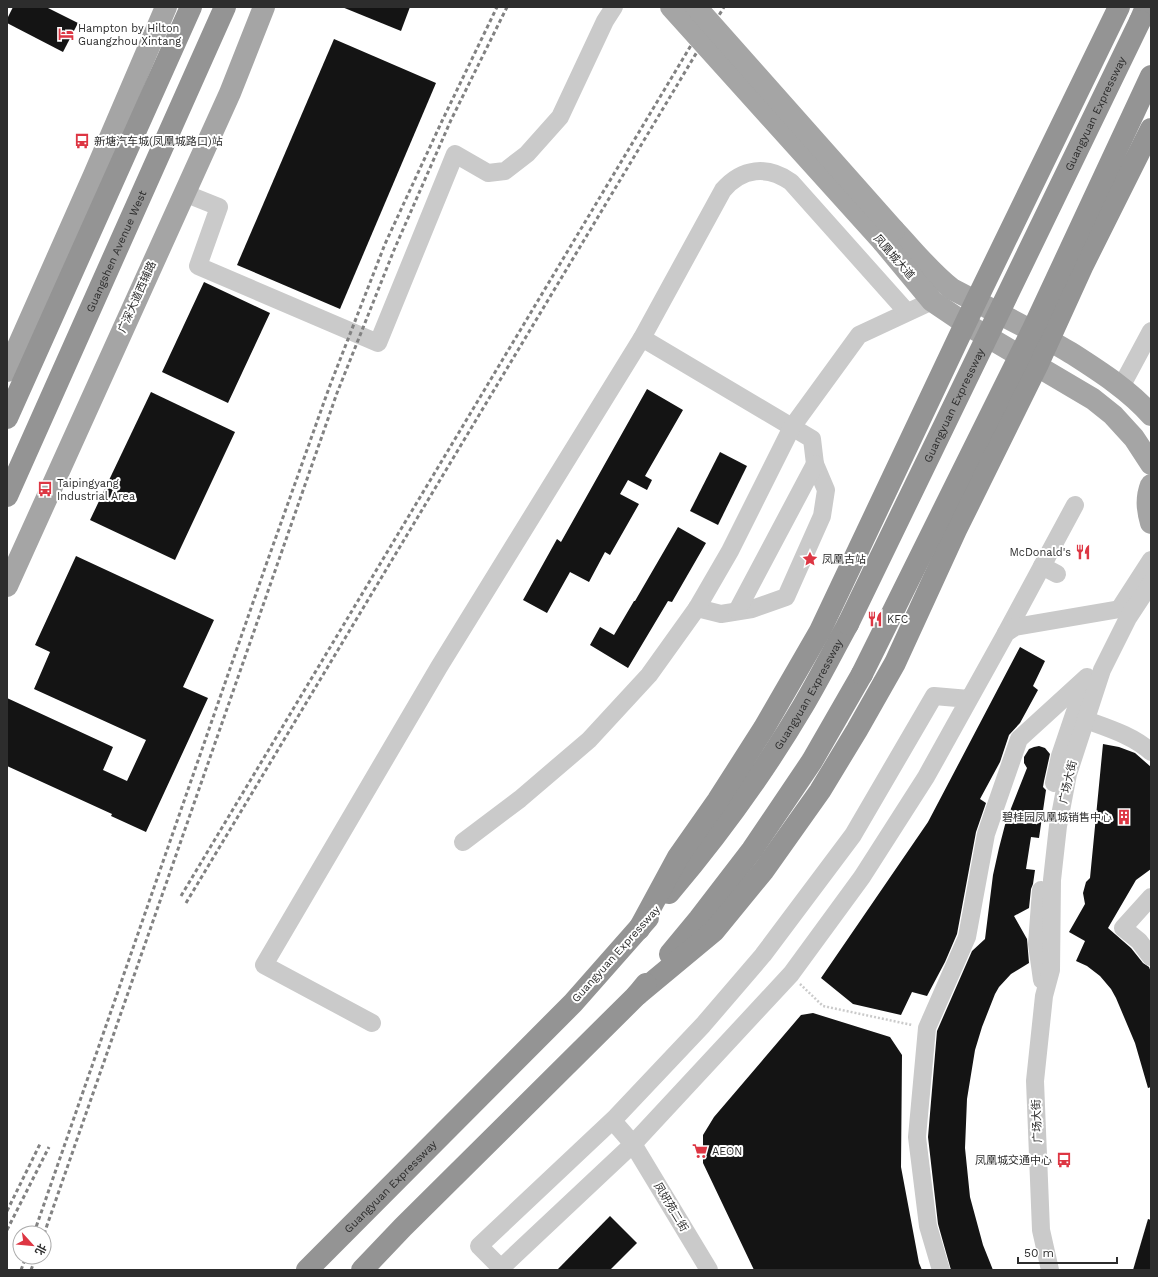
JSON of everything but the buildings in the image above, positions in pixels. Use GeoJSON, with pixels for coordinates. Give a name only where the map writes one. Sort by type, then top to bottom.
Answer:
{"type":"FeatureCollection","features":[{"type":"Feature","properties":{"kind":"highway"},"geometry":{"type":"LineString","coordinates":[[7,418],[191,7]]}},
{"type":"Feature","properties":{"kind":"highway","name":"Guangshen Avenue West"},"geometry":{"type":"LineString","coordinates":[[7,496],[225,7]]}},
{"type":"Feature","properties":{"kind":"highway"},"geometry":{"type":"LineString","coordinates":[[639,929],[678,857],[718,800],[764,728],[820,631],[976,301],[1120,7]]}},
{"type":"Feature","properties":{"kind":"highway","name":"Guangyuan Expressway"},"geometry":{"type":"LineString","coordinates":[[307,1270],[573,1002],[639,929],[701,856],[756,781],[803,706],[848,624],[1143,14]]}},
{"type":"Feature","properties":{"kind":"highway"},"geometry":{"type":"LineString","coordinates":[[637,995],[700,919],[752,850],[812,761],[862,674],[1033,329],[1151,76]]}},
{"type":"Feature","properties":{"kind":"highway"},"geometry":{"type":"LineString","coordinates":[[362,1270],[403,1227],[637,995],[714,931],[764,870],[820,791],[895,663],[956,530],[1151,129]]}},
{"type":"Feature","properties":{"kind":"main road"},"geometry":{"type":"LineString","coordinates":[[7,371],[94,175],[166,7]]}},
{"type":"Feature","properties":{"kind":"main road","name":"广深大道西辅路"},"geometry":{"type":"LineString","coordinates":[[7,586],[230,93],[264,7]]}},
{"type":"Feature","properties":{"kind":"main road","name":"凤凰城大道"},"geometry":{"type":"LineString","coordinates":[[671,7],[888,236],[952,289],[1049,340],[1090,365],[1121,387],[1151,415]]}},
{"type":"Feature","properties":{"kind":"main road","name":"凤凰城大道"},"geometry":{"type":"LineString","coordinates":[[696,7],[888,236],[932,301],[966,324],[1093,399],[1113,415],[1134,438],[1151,464]]}},
{"type":"Feature","properties":{"kind":"main road"},"geometry":{"type":"LineString","coordinates":[[1151,485],[1148,492],[1147,508],[1151,523]]}},
{"type":"Feature","properties":{"kind":"street"},"geometry":{"type":"LineString","coordinates":[[184,193],[219,206],[198,266],[378,343],[455,154],[488,173],[505,171],[527,154],[560,117],[605,21],[614,7]]}},
{"type":"Feature","properties":{"kind":"street"},"geometry":{"type":"LineString","coordinates":[[372,1023],[264,964],[439,667],[642,338],[723,190],[731,182],[742,175],[757,171],[775,173],[791,182],[907,312]]}},
{"type":"Feature","properties":{"kind":"street"},"geometry":{"type":"LineString","coordinates":[[462,842],[520,799],[589,740],[649,675],[696,608],[730,551],[792,427],[859,335],[932,301]]}},
{"type":"Feature","properties":{"kind":"street"},"geometry":{"type":"LineString","coordinates":[[1121,387],[1151,331]]}},
{"type":"Feature","properties":{"kind":"street"},"geometry":{"type":"LineString","coordinates":[[642,338],[812,439],[816,464],[826,490],[822,516],[786,597],[752,609],[721,614],[696,608]]}},
{"type":"Feature","properties":{"kind":"street"},"geometry":{"type":"LineString","coordinates":[[737,612],[816,464]]}},
{"type":"Feature","properties":{"kind":"street"},"geometry":{"type":"LineString","coordinates":[[969,699],[934,696],[853,836],[768,949],[703,1025],[613,1120],[479,1246],[501,1268],[633,1144],[791,974],[862,877],[926,777],[1006,633],[1050,570],[1075,505]]}},
{"type":"Feature","properties":{"kind":"street"},"geometry":{"type":"LineString","coordinates":[[1145,590],[1151,560]]}},
{"type":"Feature","properties":{"kind":"street","name":"广场大街"},"geometry":{"type":"LineString","coordinates":[[1044,996],[1037,944],[1049,808],[1060,756],[1094,660],[1120,609],[1145,590]]}},
{"type":"Feature","properties":{"kind":"street","name":"广场大街"},"geometry":{"type":"LineString","coordinates":[[1050,1270],[1041,1230],[1035,1081],[1044,996],[1051,970],[1052,880],[1058,826],[1068,774],[1102,670],[1128,618],[1145,590]]}},
{"type":"Feature","properties":{"kind":"street"},"geometry":{"type":"LineString","coordinates":[[1006,633],[1015,627],[1120,609]]}},
{"type":"Feature","properties":{"kind":"street"},"geometry":{"type":"LineString","coordinates":[[941,1270],[928,1226],[917,1137],[927,1028],[967,937],[986,834],[1019,739],[1087,678]]}},
{"type":"Feature","properties":{"kind":"street"},"geometry":{"type":"LineString","coordinates":[[1086,720],[1116,731],[1144,745],[1151,752]]}},
{"type":"Feature","properties":{"kind":"street"},"geometry":{"type":"LineString","coordinates":[[1151,897],[1123,928],[1139,941],[1151,957]]}},
{"type":"Feature","properties":{"kind":"street","name":"凤妍苑二街"},"geometry":{"type":"LineString","coordinates":[[613,1120],[633,1144],[709,1270]]}},
{"type":"Feature","properties":{"kind":"path"},"geometry":{"type":"LineString","coordinates":[[791,974],[822,1006],[927,1028]]}},
{"type":"Feature","properties":{"kind":"railway"},"geometry":{"type":"LineString","coordinates":[[37,1225],[329,388],[385,244],[497,7]]}},
{"type":"Feature","properties":{"kind":"railway"},"geometry":{"type":"LineString","coordinates":[[47,1225],[337,393],[394,250],[451,120],[507,7]]}},
{"type":"Feature","properties":{"kind":"railway"},"geometry":{"type":"LineString","coordinates":[[181,896],[714,7]]}},
{"type":"Feature","properties":{"kind":"railway"},"geometry":{"type":"LineString","coordinates":[[186,903],[724,7]]}},
{"type":"Feature","properties":{"kind":"railway"},"geometry":{"type":"LineString","coordinates":[[7,1211],[41,1142]]}},
{"type":"Feature","properties":{"kind":"railway"},"geometry":{"type":"LineString","coordinates":[[7,1230],[49,1147]]}},
{"type":"Feature","properties":{"kind":"railway"},"geometry":{"type":"LineString","coordinates":[[21,1270],[23,1265]]}},
{"type":"Feature","properties":{"kind":"railway"},"geometry":{"type":"LineString","coordinates":[[31,1270],[33,1265]]}},
{"type":"Feature","properties":{"kind":"place","name":"Hampton by Hilton Guangzhou Xintang"},"geometry":{"type":"Point","coordinates":[66,34]}},
{"type":"Feature","properties":{"kind":"place","name":"新塘汽车城(凤凰城路口)站"},"geometry":{"type":"Point","coordinates":[82,141]}},
{"type":"Feature","properties":{"kind":"place","name":"Taipingyang Industrial Area"},"geometry":{"type":"Point","coordinates":[45,489]}},
{"type":"Feature","properties":{"kind":"place","name":"McDonald's"},"geometry":{"type":"Point","coordinates":[1083,552]}},
{"type":"Feature","properties":{"kind":"place","name":"凤凰古站"},"geometry":{"type":"Point","coordinates":[810,559]}},
{"type":"Feature","properties":{"kind":"place","name":"KFC"},"geometry":{"type":"Point","coordinates":[875,619]}},
{"type":"Feature","properties":{"kind":"place","name":"碧桂园凤凰城销售中心"},"geometry":{"type":"Point","coordinates":[1124,817]}},
{"type":"Feature","properties":{"kind":"place","name":"AEON"},"geometry":{"type":"Point","coordinates":[700,1151]}},
{"type":"Feature","properties":{"kind":"place","name":"凤凰城交通中心"},"geometry":{"type":"Point","coordinates":[1064,1160]}}]}
